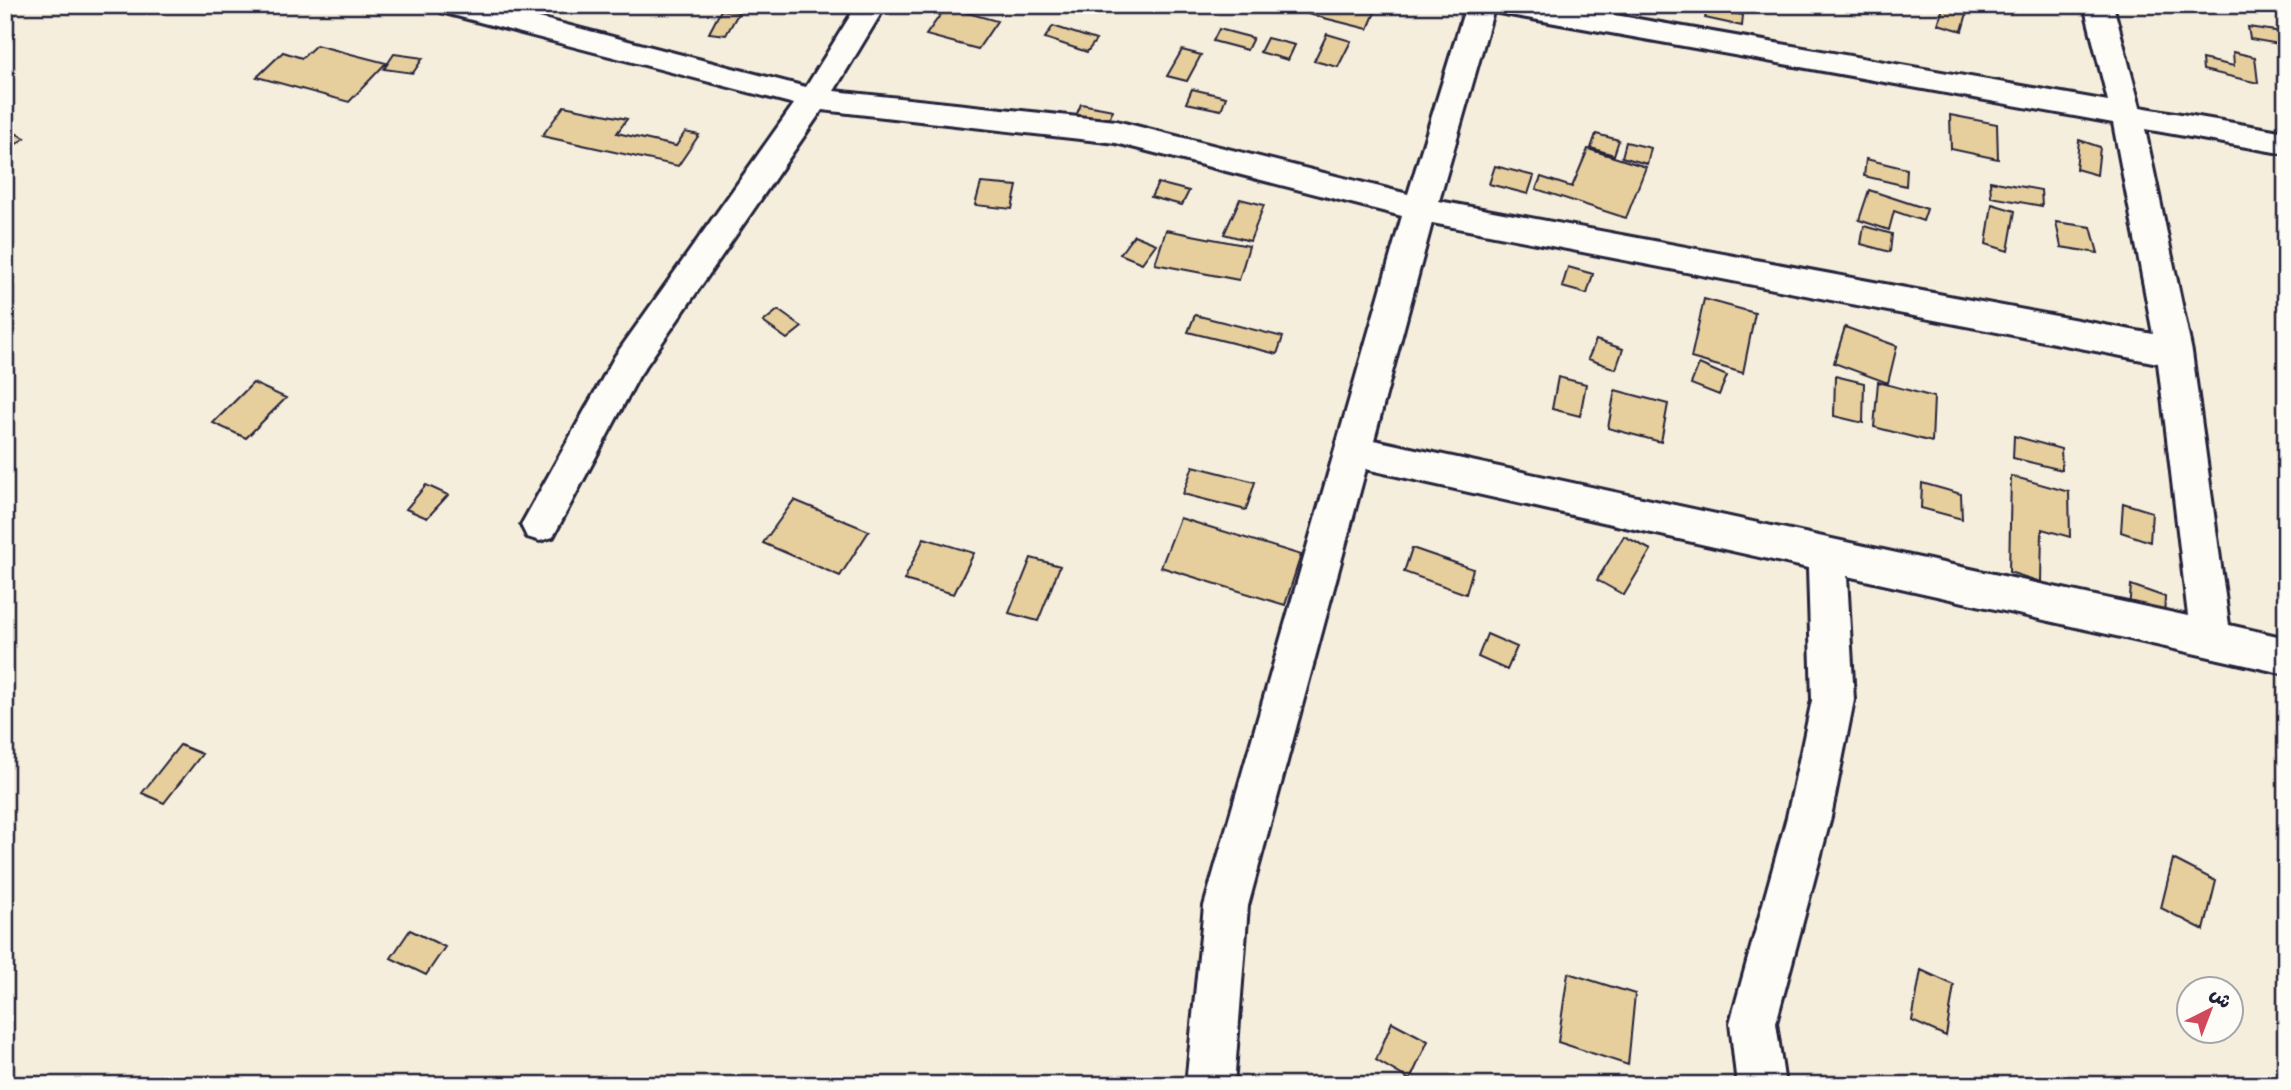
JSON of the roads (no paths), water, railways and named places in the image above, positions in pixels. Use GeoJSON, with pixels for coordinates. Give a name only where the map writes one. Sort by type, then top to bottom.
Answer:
{"type":"FeatureCollection","features":[{"type":"Feature","properties":{"kind":"street"},"geometry":{"type":"LineString","coordinates":[[451,5],[814,99],[1116,132],[1420,209],[2174,352]]}},
{"type":"Feature","properties":{"kind":"street"},"geometry":{"type":"LineString","coordinates":[[540,525],[627,366],[814,99],[872,5]]}},
{"type":"Feature","properties":{"kind":"street"},"geometry":{"type":"LineString","coordinates":[[1210,1085],[1226,906],[1420,209],[1481,5]]}},
{"type":"Feature","properties":{"kind":"street"},"geometry":{"type":"LineString","coordinates":[[1503,5],[2286,143]]}},
{"type":"Feature","properties":{"kind":"street"},"geometry":{"type":"LineString","coordinates":[[2098,5],[2127,115],[2174,352],[2211,638]]}},
{"type":"Feature","properties":{"kind":"street"},"geometry":{"type":"LineString","coordinates":[[1354,451],[2286,656]]}},
{"type":"Feature","properties":{"kind":"street"},"geometry":{"type":"LineString","coordinates":[[1761,1085],[1753,1023],[1810,817],[1833,700],[1827,554]]}}]}
